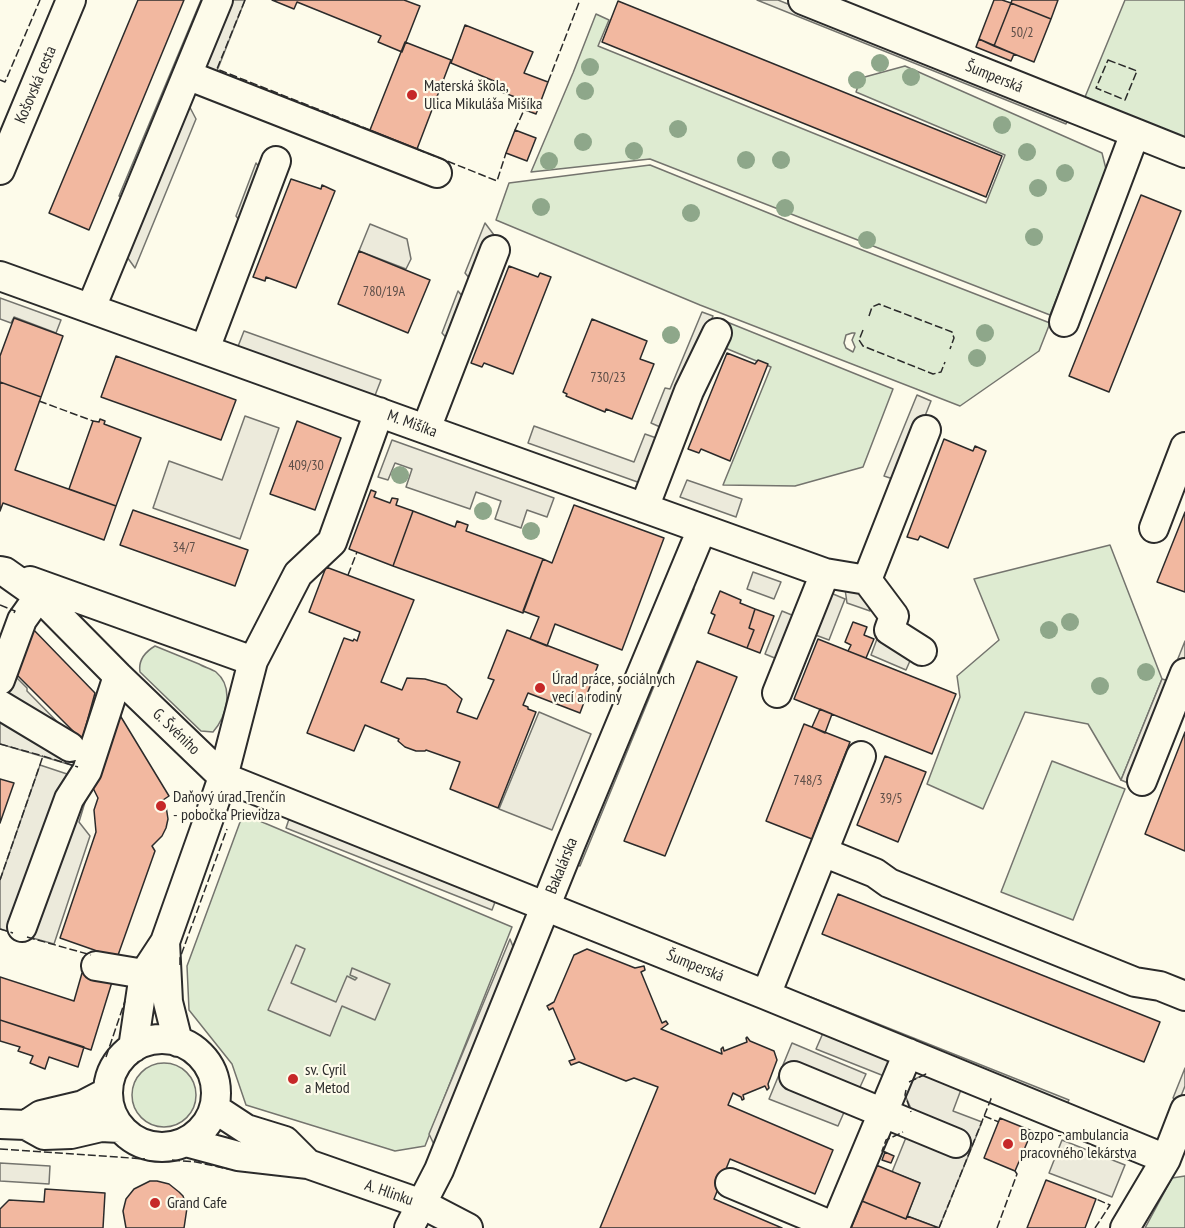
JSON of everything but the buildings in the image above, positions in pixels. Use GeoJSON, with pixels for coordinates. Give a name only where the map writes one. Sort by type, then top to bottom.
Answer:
{"type":"FeatureCollection","features":[{"type":"Feature","properties":{"kind":"street","name":"Košovská cesta"},"geometry":{"type":"LineString","coordinates":[[0,170],[71,0]]}},
{"type":"Feature","properties":{"kind":"street"},"geometry":{"type":"LineString","coordinates":[[91,308],[218,0]]}},
{"type":"Feature","properties":{"kind":"street","name":"Šumperská"},"geometry":{"type":"LineString","coordinates":[[803,0],[1185,153]]}},
{"type":"Feature","properties":{"kind":"street"},"geometry":{"type":"LineString","coordinates":[[187,75],[437,172]]}},
{"type":"Feature","properties":{"kind":"street"},"geometry":{"type":"LineString","coordinates":[[1064,322],[1135,133]]}},
{"type":"Feature","properties":{"kind":"street"},"geometry":{"type":"LineString","coordinates":[[205,349],[276,161]]}},
{"type":"Feature","properties":{"kind":"street"},"geometry":{"type":"LineString","coordinates":[[426,429],[495,250]]}},
{"type":"Feature","properties":{"kind":"street","name":"M. Mišíka"},"geometry":{"type":"LineString","coordinates":[[0,276],[825,573],[867,580]]}},
{"type":"Feature","properties":{"kind":"street"},"geometry":{"type":"LineString","coordinates":[[644,508],[689,391],[717,333]]}},
{"type":"Feature","properties":{"kind":"street"},"geometry":{"type":"LineString","coordinates":[[133,1048],[144,974],[165,942],[223,777],[253,661],[297,574],[332,542],[379,412]]}},
{"type":"Feature","properties":{"kind":"street"},"geometry":{"type":"LineString","coordinates":[[922,651],[889,630],[894,616],[867,580],[926,430]]}},
{"type":"Feature","properties":{"kind":"street"},"geometry":{"type":"LineString","coordinates":[[1154,528],[1185,447]]}},
{"type":"Feature","properties":{"kind":"street","name":"Bakalárska"},"geometry":{"type":"LineString","coordinates":[[416,1216],[439,1170],[545,906],[702,529]]}},
{"type":"Feature","properties":{"kind":"street"},"geometry":{"type":"LineString","coordinates":[[777,693],[825,573]]}},
{"type":"Feature","properties":{"kind":"street"},"geometry":{"type":"LineString","coordinates":[[2,575],[253,661]]}},
{"type":"Feature","properties":{"kind":"street","name":"G. Švéniho"},"geometry":{"type":"LineString","coordinates":[[2,575],[39,597],[223,777]]}},
{"type":"Feature","properties":{"kind":"street"},"geometry":{"type":"LineString","coordinates":[[0,680],[22,620],[39,597]]}},
{"type":"Feature","properties":{"kind":"street"},"geometry":{"type":"LineString","coordinates":[[1142,781],[1185,673]]}},
{"type":"Feature","properties":{"kind":"street"},"geometry":{"type":"LineString","coordinates":[[22,927],[69,799],[87,771],[118,676]]}},
{"type":"Feature","properties":{"kind":"street"},"geometry":{"type":"LineString","coordinates":[[0,705],[70,747]]}},
{"type":"Feature","properties":{"kind":"street"},"geometry":{"type":"LineString","coordinates":[[766,995],[861,756]]}},
{"type":"Feature","properties":{"kind":"street","name":"Šumperská"},"geometry":{"type":"LineString","coordinates":[[223,777],[766,995],[1166,1159]]}},
{"type":"Feature","properties":{"kind":"street"},"geometry":{"type":"LineString","coordinates":[[823,852],[874,873],[889,883],[1124,978],[1160,986],[1185,996]]}},
{"type":"Feature","properties":{"kind":"street"},"geometry":{"type":"LineString","coordinates":[[165,942],[168,1002],[178,1042]]}},
{"type":"Feature","properties":{"kind":"street"},"geometry":{"type":"LineString","coordinates":[[96,966],[144,974]]}},
{"type":"Feature","properties":{"kind":"street"},"geometry":{"type":"LineString","coordinates":[[120,1128],[110,1109],[108,1092],[113,1069],[120,1059],[133,1048],[144,1042],[167,1039],[189,1047],[199,1054],[210,1068],[214,1078],[216,1090],[210,1119],[198,1134],[186,1142]]}},
{"type":"Feature","properties":{"kind":"street"},"geometry":{"type":"LineString","coordinates":[[730,1183],[835,1227],[908,1053]]}},
{"type":"Feature","properties":{"kind":"street"},"geometry":{"type":"LineString","coordinates":[[794,1076],[956,1143]]}},
{"type":"Feature","properties":{"kind":"street"},"geometry":{"type":"LineString","coordinates":[[13,1125],[41,1115],[83,1105],[108,1092]]}},
{"type":"Feature","properties":{"kind":"street","name":"A. Hlinku"},"geometry":{"type":"LineString","coordinates":[[214,1108],[246,1129],[285,1141],[308,1164]]}},
{"type":"Feature","properties":{"kind":"street"},"geometry":{"type":"LineString","coordinates":[[1125,1228],[1166,1159],[1185,1110]]}},
{"type":"Feature","properties":{"kind":"street"},"geometry":{"type":"LineString","coordinates":[[13,1125],[44,1135],[71,1134],[101,1127],[120,1128]]}},
{"type":"Feature","properties":{"kind":"street","name":"A. Hlinku"},"geometry":{"type":"LineString","coordinates":[[120,1128],[131,1138],[151,1146],[166,1148],[186,1142],[238,1156],[308,1164],[416,1216],[468,1228]]}},
{"type":"Feature","properties":{"kind":"green space"},"geometry":{"type":"Polygon","coordinates":[[[1125,0],[1185,0],[1185,142],[1085,97],[1125,0]]]}},
{"type":"Feature","properties":{"kind":"green space"},"geometry":{"type":"Polygon","coordinates":[[[596,14],[609,20],[598,46],[986,203],[1005,155],[856,92],[861,78],[905,66],[1102,153],[1106,169],[1100,190],[1050,315],[650,159],[531,172],[596,14]]]}},
{"type":"Feature","properties":{"kind":"green space"},"geometry":{"type":"Polygon","coordinates":[[[650,165],[1050,323],[1039,351],[960,406],[700,305],[496,220],[509,183],[650,165]],[[855,333],[846,335],[844,343],[846,348],[853,352],[855,347],[852,340],[855,333]]]}},
{"type":"Feature","properties":{"kind":"green space"},"geometry":{"type":"Polygon","coordinates":[[[727,322],[893,389],[863,467],[795,486],[723,485],[771,367],[718,345],[727,322]]]}},
{"type":"Feature","properties":{"kind":"green space"},"geometry":{"type":"Polygon","coordinates":[[[1110,545],[1162,679],[1121,780],[1088,724],[1025,712],[983,809],[927,784],[960,697],[957,676],[999,640],[974,579],[1110,545]]]}},
{"type":"Feature","properties":{"kind":"green space"},"geometry":{"type":"Polygon","coordinates":[[[155,646],[212,670],[222,679],[227,694],[225,711],[213,732],[201,731],[140,672],[143,657],[155,646]]]}},
{"type":"Feature","properties":{"kind":"green space"},"geometry":{"type":"Polygon","coordinates":[[[1052,761],[1125,789],[1073,920],[1001,892],[1052,761]]]}},
{"type":"Feature","properties":{"kind":"green space"},"geometry":{"type":"Polygon","coordinates":[[[243,814],[512,927],[425,1146],[395,1151],[246,1105],[232,1064],[189,1010],[187,966],[243,814]]]}},
{"type":"Feature","properties":{"kind":"green space"},"geometry":{"type":"Polygon","coordinates":[[[164,1063],[182,1069],[190,1077],[196,1095],[190,1113],[182,1121],[164,1127],[146,1121],[138,1113],[132,1095],[138,1077],[146,1069],[164,1063]]]}},
{"type":"Feature","properties":{"kind":"green space"},"geometry":{"type":"Polygon","coordinates":[[[1185,1176],[1185,1228],[1145,1228],[1172,1178],[1185,1176]]]}},
{"type":"Feature","properties":{"kind":"shaded area"},"geometry":{"type":"Polygon","coordinates":[[[201,0],[210,0],[127,199],[119,196],[201,0]]]}},
{"type":"Feature","properties":{"kind":"shaded area"},"geometry":{"type":"Polygon","coordinates":[[[226,0],[245,0],[215,76],[201,61],[226,0]]]}},
{"type":"Feature","properties":{"kind":"shaded area"},"geometry":{"type":"Polygon","coordinates":[[[757,0],[778,0],[1069,117],[1066,124],[757,0]]]}},
{"type":"Feature","properties":{"kind":"shaded area"},"geometry":{"type":"Polygon","coordinates":[[[185,98],[196,119],[135,268],[122,250],[185,98]]]}},
{"type":"Feature","properties":{"kind":"shaded area"},"geometry":{"type":"Polygon","coordinates":[[[256,163],[267,177],[246,229],[236,216],[256,163]]]}},
{"type":"Feature","properties":{"kind":"shaded area"},"geometry":{"type":"Polygon","coordinates":[[[485,223],[494,235],[475,285],[465,273],[485,223]]]}},
{"type":"Feature","properties":{"kind":"shaded area"},"geometry":{"type":"Polygon","coordinates":[[[370,224],[407,239],[411,259],[406,269],[359,251],[370,224]]]}},
{"type":"Feature","properties":{"kind":"shaded area"},"geometry":{"type":"Polygon","coordinates":[[[458,291],[468,303],[452,344],[442,333],[458,291]]]}},
{"type":"Feature","properties":{"kind":"shaded area"},"geometry":{"type":"Polygon","coordinates":[[[0,298],[61,320],[56,333],[14,317],[11,323],[0,319],[0,298]]]}},
{"type":"Feature","properties":{"kind":"shaded area"},"geometry":{"type":"Polygon","coordinates":[[[702,312],[713,316],[667,430],[651,423],[665,388],[670,389],[702,312]]]}},
{"type":"Feature","properties":{"kind":"shaded area"},"geometry":{"type":"Polygon","coordinates":[[[244,331],[381,380],[374,398],[237,349],[244,331]]]}},
{"type":"Feature","properties":{"kind":"shaded area"},"geometry":{"type":"Polygon","coordinates":[[[917,395],[931,401],[899,481],[884,476],[917,395]]]}},
{"type":"Feature","properties":{"kind":"shaded area"},"geometry":{"type":"Polygon","coordinates":[[[245,416],[279,428],[240,539],[153,508],[169,461],[222,480],[245,416]]]}},
{"type":"Feature","properties":{"kind":"shaded area"},"geometry":{"type":"Polygon","coordinates":[[[534,426],[634,462],[645,434],[662,440],[646,485],[528,443],[534,426]]]}},
{"type":"Feature","properties":{"kind":"shaded area"},"geometry":{"type":"Polygon","coordinates":[[[392,440],[554,498],[547,517],[527,510],[521,528],[495,519],[501,501],[476,492],[470,509],[406,487],[412,469],[395,463],[388,480],[378,477],[392,440]]]}},
{"type":"Feature","properties":{"kind":"shaded area"},"geometry":{"type":"Polygon","coordinates":[[[687,480],[742,499],[736,517],[680,497],[687,480]]]}},
{"type":"Feature","properties":{"kind":"shaded area"},"geometry":{"type":"Polygon","coordinates":[[[753,572],[781,582],[774,599],[747,589],[753,572]]]}},
{"type":"Feature","properties":{"kind":"shaded area"},"geometry":{"type":"Polygon","coordinates":[[[844,582],[865,590],[870,611],[847,603],[844,582]]]}},
{"type":"Feature","properties":{"kind":"shaded area"},"geometry":{"type":"Polygon","coordinates":[[[686,586],[694,589],[580,866],[572,863],[686,586]]]}},
{"type":"Feature","properties":{"kind":"shaded area"},"geometry":{"type":"Polygon","coordinates":[[[826,591],[845,599],[829,640],[810,633],[826,591]]]}},
{"type":"Feature","properties":{"kind":"shaded area"},"geometry":{"type":"Polygon","coordinates":[[[782,611],[799,618],[782,661],[765,654],[782,611]]]}},
{"type":"Feature","properties":{"kind":"shaded area"},"geometry":{"type":"Polygon","coordinates":[[[877,639],[913,654],[906,670],[871,655],[877,639]]]}},
{"type":"Feature","properties":{"kind":"shaded area"},"geometry":{"type":"Polygon","coordinates":[[[1185,641],[1185,667],[1147,791],[1121,780],[1162,679],[1169,681],[1185,641]]]}},
{"type":"Feature","properties":{"kind":"shaded area"},"geometry":{"type":"Polygon","coordinates":[[[0,669],[13,674],[83,748],[78,767],[0,744],[0,669]]]}},
{"type":"Feature","properties":{"kind":"shaded area"},"geometry":{"type":"Polygon","coordinates":[[[539,712],[591,734],[552,830],[499,809],[539,712]]]}},
{"type":"Feature","properties":{"kind":"shaded area"},"geometry":{"type":"Polygon","coordinates":[[[40,765],[91,782],[79,822],[90,836],[54,944],[0,929],[0,880],[40,765]]]}},
{"type":"Feature","properties":{"kind":"shaded area"},"geometry":{"type":"Polygon","coordinates":[[[289,819],[495,902],[492,910],[286,828],[289,819]]]}},
{"type":"Feature","properties":{"kind":"shaded area"},"geometry":{"type":"Polygon","coordinates":[[[510,939],[518,959],[438,1153],[429,1134],[510,939]]]}},
{"type":"Feature","properties":{"kind":"shaded area"},"geometry":{"type":"Polygon","coordinates":[[[296,945],[305,949],[291,983],[336,1002],[347,976],[355,980],[357,978],[350,975],[352,968],[390,984],[375,1020],[342,1006],[330,1036],[268,1010],[296,945]]]}},
{"type":"Feature","properties":{"kind":"shaded area"},"geometry":{"type":"Polygon","coordinates":[[[808,996],[1069,1100],[1065,1107],[805,1003],[808,996]]]}},
{"type":"Feature","properties":{"kind":"shaded area"},"geometry":{"type":"Polygon","coordinates":[[[823,1033],[891,1060],[884,1076],[816,1049],[823,1033]]]}},
{"type":"Feature","properties":{"kind":"shaded area"},"geometry":{"type":"Polygon","coordinates":[[[792,1043],[866,1074],[849,1111],[845,1110],[838,1126],[769,1099],[792,1043]]]}},
{"type":"Feature","properties":{"kind":"shaded area"},"geometry":{"type":"Polygon","coordinates":[[[1185,1068],[1185,1086],[1179,1101],[1173,1098],[1185,1068]]]}},
{"type":"Feature","properties":{"kind":"shaded area"},"geometry":{"type":"Polygon","coordinates":[[[926,1074],[962,1087],[953,1111],[982,1122],[939,1228],[907,1216],[920,1183],[892,1172],[907,1135],[912,1111],[905,1095],[910,1081],[926,1074]]]}},
{"type":"Feature","properties":{"kind":"shaded area"},"geometry":{"type":"Polygon","coordinates":[[[1062,1140],[1125,1165],[1112,1197],[1049,1173],[1062,1140]]]}},
{"type":"Feature","properties":{"kind":"shaded area"},"geometry":{"type":"Polygon","coordinates":[[[0,1163],[50,1166],[49,1184],[0,1181],[0,1163]]]}},
{"type":"Feature","properties":{"kind":"fence"},"geometry":{"type":"LineString","coordinates":[[0,80],[5,82],[40,0]]}},
{"type":"Feature","properties":{"kind":"fence"},"geometry":{"type":"LineString","coordinates":[[245,0],[217,69],[370,130]]}},
{"type":"Feature","properties":{"kind":"fence"},"geometry":{"type":"LineString","coordinates":[[548,82],[580,0]]}},
{"type":"Feature","properties":{"kind":"fence"},"geometry":{"type":"LineString","coordinates":[[1108,60],[1137,71],[1125,100],[1096,88],[1108,60]]}},
{"type":"Feature","properties":{"kind":"fence"},"geometry":{"type":"LineString","coordinates":[[515,130],[524,110]]}},
{"type":"Feature","properties":{"kind":"fence"},"geometry":{"type":"LineString","coordinates":[[417,149],[497,181],[506,153]]}},
{"type":"Feature","properties":{"kind":"fence"},"geometry":{"type":"LineString","coordinates":[[869,316],[872,307],[879,304],[952,332],[954,338],[950,349]]}},
{"type":"Feature","properties":{"kind":"fence"},"geometry":{"type":"LineString","coordinates":[[863,330],[859,340],[863,346],[933,374],[941,372],[945,362]]}},
{"type":"Feature","properties":{"kind":"fence"},"geometry":{"type":"LineString","coordinates":[[39,401],[93,421]]}},
{"type":"Feature","properties":{"kind":"fence"},"geometry":{"type":"LineString","coordinates":[[348,575],[357,552]]}},
{"type":"Feature","properties":{"kind":"fence"},"geometry":{"type":"LineString","coordinates":[[0,605],[15,611],[14,613]]}},
{"type":"Feature","properties":{"kind":"fence"},"geometry":{"type":"LineString","coordinates":[[0,744],[43,756]]}},
{"type":"Feature","properties":{"kind":"fence"},"geometry":{"type":"LineString","coordinates":[[0,880],[43,756],[78,767]]}},
{"type":"Feature","properties":{"kind":"fence"},"geometry":{"type":"LineString","coordinates":[[180,965],[180,958],[227,829]]}},
{"type":"Feature","properties":{"kind":"fence"},"geometry":{"type":"LineString","coordinates":[[0,929],[13,933]]}},
{"type":"Feature","properties":{"kind":"fence"},"geometry":{"type":"LineString","coordinates":[[27,937],[91,955]]}},
{"type":"Feature","properties":{"kind":"fence"},"geometry":{"type":"LineString","coordinates":[[106,1057],[125,1001]]}},
{"type":"Feature","properties":{"kind":"fence"},"geometry":{"type":"LineString","coordinates":[[909,1082],[928,1074]]}},
{"type":"Feature","properties":{"kind":"fence"},"geometry":{"type":"LineString","coordinates":[[906,1090],[905,1095],[911,1112]]}},
{"type":"Feature","properties":{"kind":"fence"},"geometry":{"type":"LineString","coordinates":[[939,1228],[990,1098]]}},
{"type":"Feature","properties":{"kind":"fence"},"geometry":{"type":"LineString","coordinates":[[984,1116],[999,1122]]}},
{"type":"Feature","properties":{"kind":"fence"},"geometry":{"type":"LineString","coordinates":[[885,1152],[882,1151],[886,1140],[903,1132]]}},
{"type":"Feature","properties":{"kind":"fence"},"geometry":{"type":"LineString","coordinates":[[0,1149],[145,1159]]}},
{"type":"Feature","properties":{"kind":"fence"},"geometry":{"type":"LineString","coordinates":[[172,1160],[196,1162],[228,1169]]}},
{"type":"Feature","properties":{"kind":"fence"},"geometry":{"type":"LineString","coordinates":[[997,1228],[1017,1174],[1015,1171]]}},
{"type":"Feature","properties":{"kind":"fence"},"geometry":{"type":"LineString","coordinates":[[1095,1228],[1110,1205],[1096,1199]]}},
{"type":"Feature","properties":{"kind":"place","name":"Materská škola, Ulica Mikuláša Mišíka"},"geometry":{"type":"Point","coordinates":[412,95]}},
{"type":"Feature","properties":{"kind":"place","name":"Úrad práce, sociálnych vecí a rodiny"},"geometry":{"type":"Point","coordinates":[540,688]}},
{"type":"Feature","properties":{"kind":"place","name":"Daňový úrad Trenčín - pobočka Prievidza"},"geometry":{"type":"Point","coordinates":[161,806]}},
{"type":"Feature","properties":{"kind":"place","name":"sv. Cyril a Metod"},"geometry":{"type":"Point","coordinates":[293,1079]}},
{"type":"Feature","properties":{"kind":"place","name":"Bozpo - ambulancia pracovného lekárstva"},"geometry":{"type":"Point","coordinates":[1008,1144]}},
{"type":"Feature","properties":{"kind":"place","name":"Grand Cafe"},"geometry":{"type":"Point","coordinates":[155,1203]}}]}
